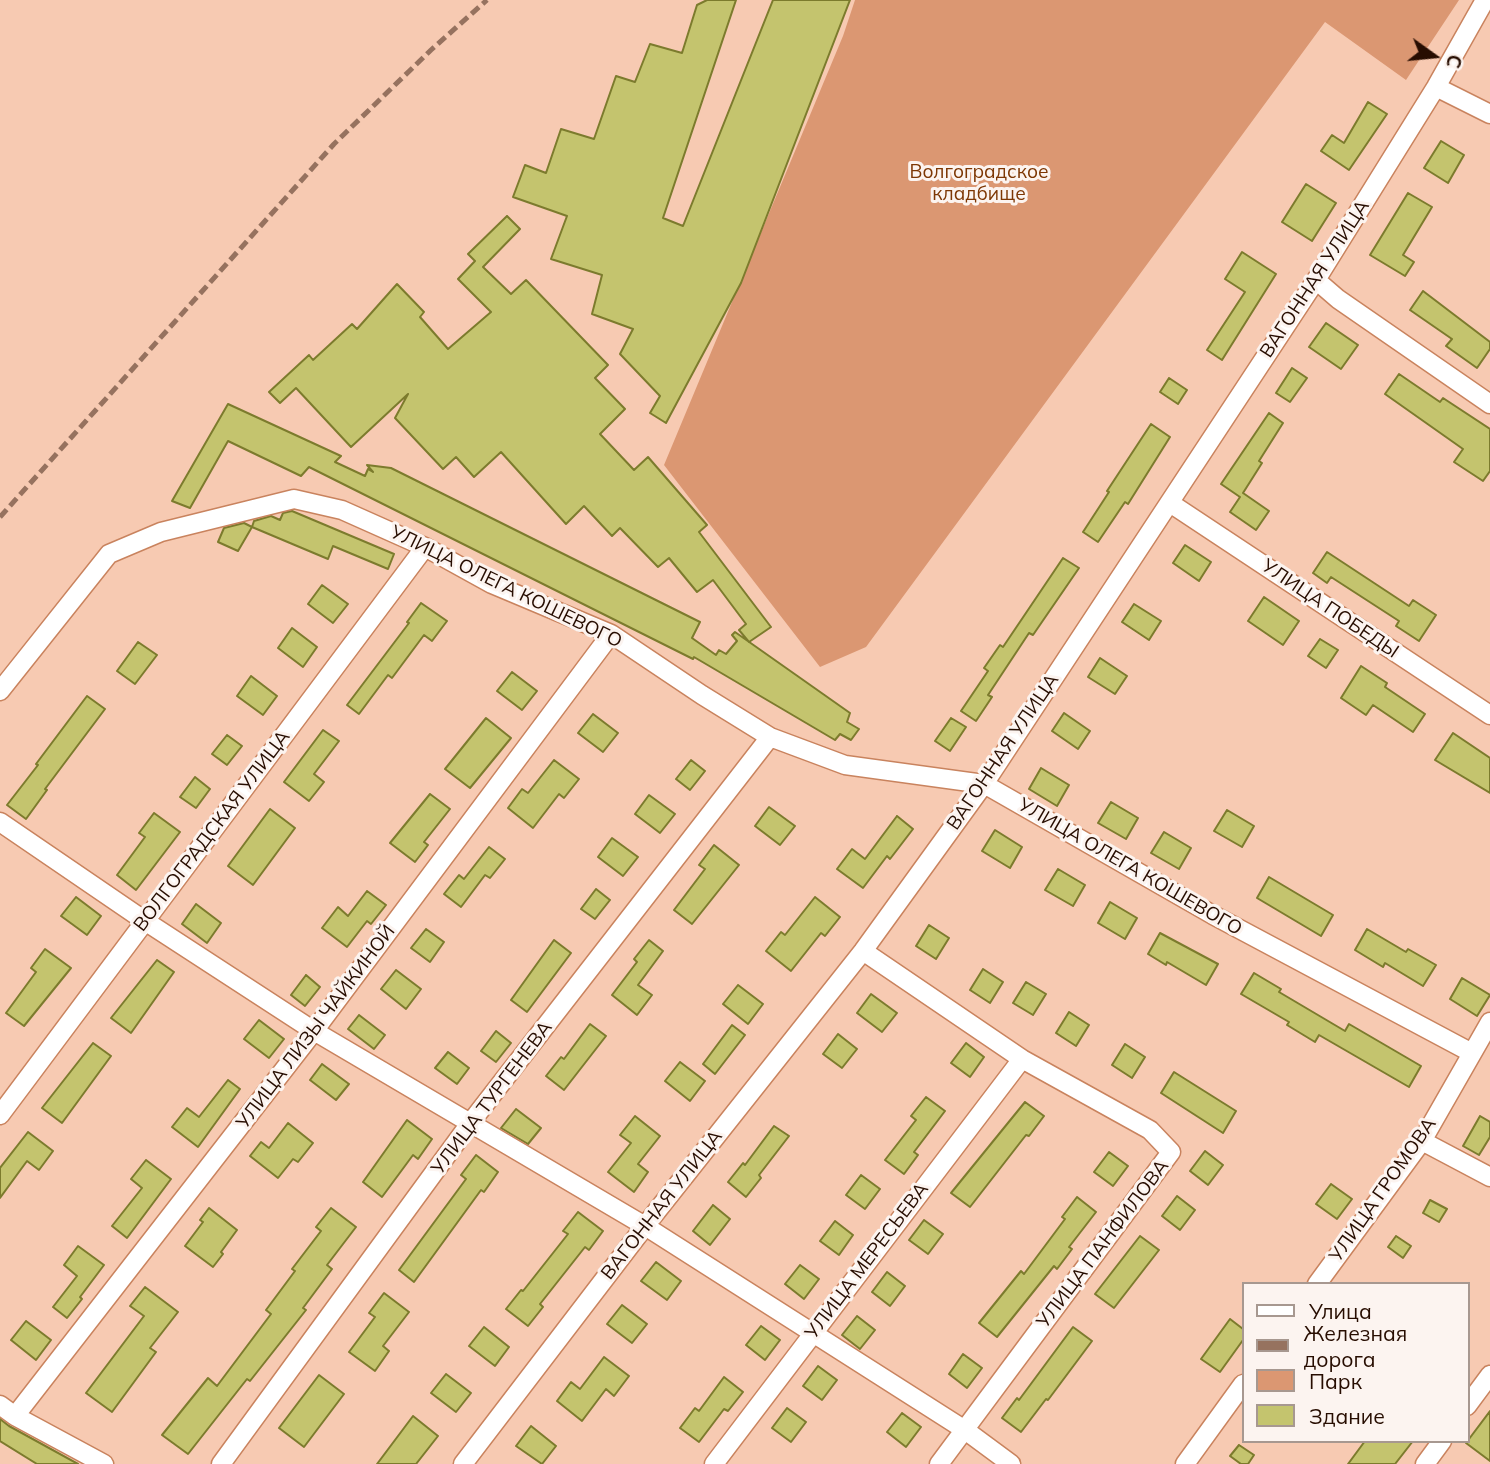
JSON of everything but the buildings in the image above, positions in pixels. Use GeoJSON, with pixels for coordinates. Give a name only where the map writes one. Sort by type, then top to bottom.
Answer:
{"type":"FeatureCollection","features":[{"type":"Feature","properties":{"kind":"street","name":"ВАГОННАЯ УЛИЦА"},"geometry":{"type":"LineString","coordinates":[[463,1464],[645,1226],[863,951],[984,783],[1316,280],[1436,88],[1485,0]]}},
{"type":"Feature","properties":{"kind":"street"},"geometry":{"type":"LineString","coordinates":[[1436,88],[1490,114]]}},
{"type":"Feature","properties":{"kind":"street"},"geometry":{"type":"LineString","coordinates":[[1316,280],[1338,299],[1490,404]]}},
{"type":"Feature","properties":{"kind":"street","name":"УЛИЦА ОЛЕГА КОШЕВОГО"},"geometry":{"type":"LineString","coordinates":[[0,691],[109,554],[161,532],[293,499],[342,510],[425,547],[492,584],[611,634],[770,737],[845,765],[984,783],[1213,915],[1472,1053]]}},
{"type":"Feature","properties":{"kind":"street","name":"УЛИЦА ПОБЕДЫ"},"geometry":{"type":"LineString","coordinates":[[1170,503],[1490,715]]}},
{"type":"Feature","properties":{"kind":"street","name":"ВОЛГОГРАДСКАЯ УЛИЦА"},"geometry":{"type":"LineString","coordinates":[[0,1115],[425,547]]}},
{"type":"Feature","properties":{"kind":"street","name":"УЛИЦА ЛИЗЫ ЧАЙКИНОЙ"},"geometry":{"type":"LineString","coordinates":[[7,1410],[314,1031],[611,634]]}},
{"type":"Feature","properties":{"kind":"street","name":"УЛИЦА ТУРГЕНЕВА"},"geometry":{"type":"LineString","coordinates":[[221,1464],[471,1122],[770,737]]}},
{"type":"Feature","properties":{"kind":"street"},"geometry":{"type":"LineString","coordinates":[[0,822],[314,1031],[645,1226],[965,1430],[1011,1464]]}},
{"type":"Feature","properties":{"kind":"street","name":"УЛИЦА ПАНФИЛОВА"},"geometry":{"type":"LineString","coordinates":[[863,951],[1022,1059],[1150,1130],[1171,1153],[939,1464]]}},
{"type":"Feature","properties":{"kind":"street","name":"УЛИЦА ГРОМОВА"},"geometry":{"type":"LineString","coordinates":[[1318,1282],[1422,1141],[1490,1022]]}},
{"type":"Feature","properties":{"kind":"street","name":"УЛИЦА МЕРЕСЬЕВА"},"geometry":{"type":"LineString","coordinates":[[714,1464],[1022,1059]]}},
{"type":"Feature","properties":{"kind":"street"},"geometry":{"type":"LineString","coordinates":[[1422,1141],[1490,1177]]}},
{"type":"Feature","properties":{"kind":"street"},"geometry":{"type":"LineString","coordinates":[[1469,1403],[1490,1375]]}},
{"type":"Feature","properties":{"kind":"street"},"geometry":{"type":"LineString","coordinates":[[1185,1464],[1242,1385]]}},
{"type":"Feature","properties":{"kind":"street"},"geometry":{"type":"LineString","coordinates":[[7,1410],[104,1464]]}},
{"type":"Feature","properties":{"kind":"street"},"geometry":{"type":"LineString","coordinates":[[1425,1464],[1441,1443]]}},
{"type":"Feature","properties":{"kind":"green space","name":"Волгоградское кладбище"},"geometry":{"type":"Polygon","coordinates":[[[855,0],[1459,0],[1406,80],[1325,22],[866,647],[820,667],[664,465],[843,36],[855,0]]]}},
{"type":"Feature","properties":{"kind":"railway"},"geometry":{"type":"LineString","coordinates":[[0,517],[334,144],[487,0]]}}]}
